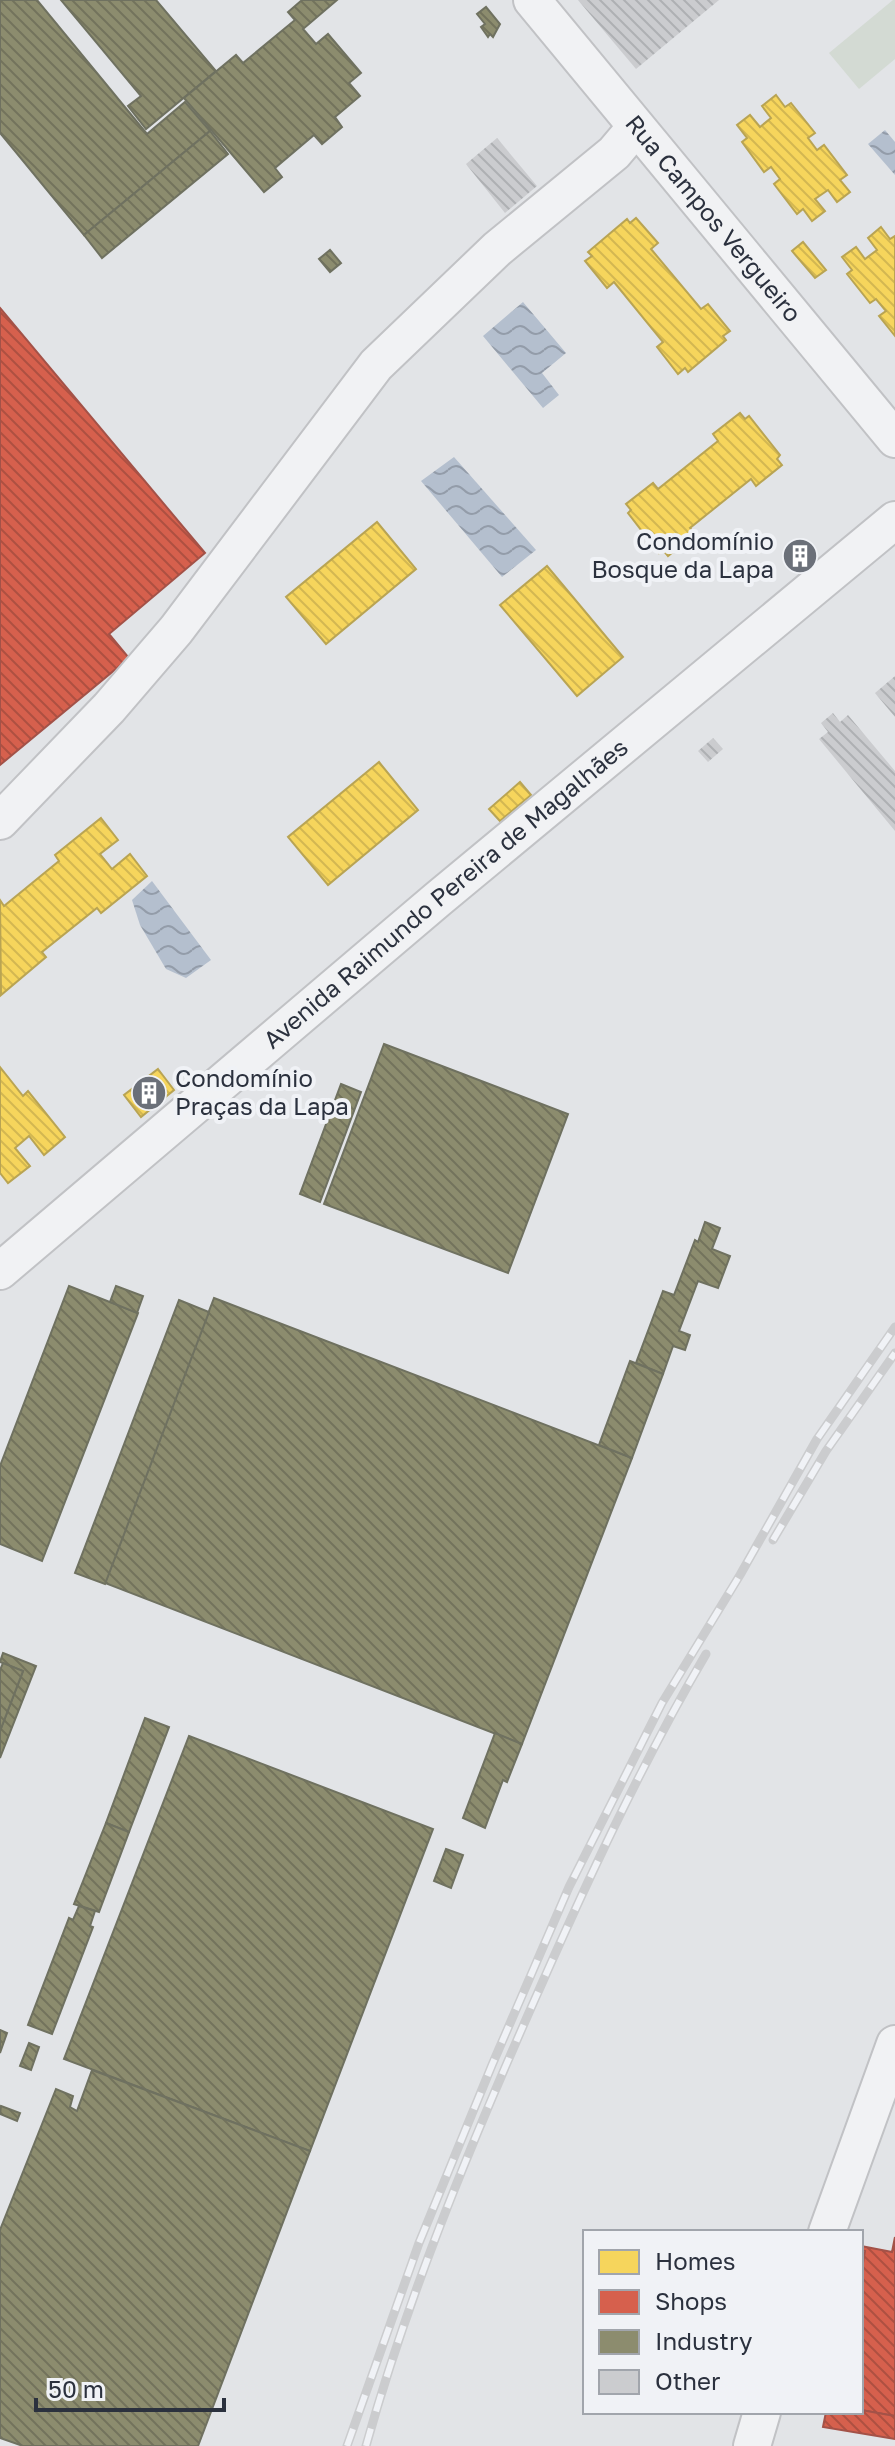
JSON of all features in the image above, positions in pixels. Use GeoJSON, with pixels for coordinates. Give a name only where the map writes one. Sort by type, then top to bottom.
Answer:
{"type":"FeatureCollection","features":[{"type":"Feature","properties":{"kind":"street","name":"Rua Campos Vergueiro"},"geometry":{"type":"LineString","coordinates":[[532,0],[895,439]]}},
{"type":"Feature","properties":{"kind":"street"},"geometry":{"type":"LineString","coordinates":[[0,821],[109,708],[176,630],[376,365],[497,249],[614,153],[636,127]]}},
{"type":"Feature","properties":{"kind":"street","name":"Avenida Raimundo Pereira de Magalhães"},"geometry":{"type":"LineString","coordinates":[[0,1271],[438,899],[895,520]]}},
{"type":"Feature","properties":{"kind":"street"},"geometry":{"type":"LineString","coordinates":[[828,2230],[895,2044]]}},
{"type":"Feature","properties":{"kind":"street"},"geometry":{"type":"LineString","coordinates":[[752,2446],[761,2414]]}},
{"type":"Feature","properties":{"kind":"shaded area"},"geometry":{"type":"Polygon","coordinates":[[[893,0],[895,59],[859,89],[829,53],[893,0]]]}},
{"type":"Feature","properties":{"kind":"water"},"geometry":{"type":"Polygon","coordinates":[[[885,130],[895,142],[895,175],[868,144],[885,130]]]}},
{"type":"Feature","properties":{"kind":"water"},"geometry":{"type":"Polygon","coordinates":[[[523,302],[566,353],[542,373],[559,395],[543,408],[483,336],[523,302]]]}},
{"type":"Feature","properties":{"kind":"water"},"geometry":{"type":"Polygon","coordinates":[[[454,457],[536,550],[502,577],[421,481],[454,457]]]}},
{"type":"Feature","properties":{"kind":"water"},"geometry":{"type":"Polygon","coordinates":[[[152,881],[211,960],[186,978],[166,969],[140,925],[132,900],[152,881]]]}},
{"type":"Feature","properties":{"kind":"building: Homes"},"geometry":{"type":"Polygon","coordinates":[[[776,95],[785,107],[791,103],[815,133],[808,138],[817,150],[824,145],[847,175],[840,180],[850,192],[837,202],[828,190],[815,199],[825,211],[812,221],[803,209],[797,214],[774,184],[780,179],[771,167],[764,172],[742,142],[747,138],[737,125],[750,115],[760,127],[771,118],[762,106],[776,95]]]}},
{"type":"Feature","properties":{"kind":"building: Homes"},"geometry":{"type":"Polygon","coordinates":[[[636,218],[658,243],[651,249],[701,309],[708,304],[730,331],[723,336],[726,340],[688,372],[685,368],[678,374],[657,347],[663,342],[614,282],[607,288],[585,261],[592,256],[588,252],[627,219],[630,223],[636,218]]]}},
{"type":"Feature","properties":{"kind":"building: Homes"},"geometry":{"type":"Polygon","coordinates":[[[881,227],[890,239],[895,236],[895,336],[879,316],[886,311],[876,299],[870,303],[847,274],[852,270],[842,257],[856,247],[865,259],[877,250],[868,238],[881,227]]]}},
{"type":"Feature","properties":{"kind":"building: Homes"},"geometry":{"type":"Polygon","coordinates":[[[803,242],[826,270],[815,278],[792,251],[803,242]]]}},
{"type":"Feature","properties":{"kind":"building: Homes"},"geometry":{"type":"Polygon","coordinates":[[[740,413],[745,419],[749,416],[780,455],[777,459],[782,465],[756,486],[751,479],[690,528],[695,534],[668,556],[663,550],[659,553],[628,513],[631,510],[626,504],[653,483],[658,489],[718,441],[713,434],[740,413]]]}},
{"type":"Feature","properties":{"kind":"building: Homes"},"geometry":{"type":"Polygon","coordinates":[[[377,522],[416,569],[326,644],[286,597],[377,522]]]}},
{"type":"Feature","properties":{"kind":"building: Homes","name":"Condomínio Bosque da Lapa"},"geometry":{"type":"Polygon","coordinates":[[[802,544],[812,556],[797,568],[787,556],[802,544]]]}},
{"type":"Feature","properties":{"kind":"building: Homes"},"geometry":{"type":"Polygon","coordinates":[[[547,566],[623,657],[577,696],[500,605],[547,566]]]}},
{"type":"Feature","properties":{"kind":"building: Homes"},"geometry":{"type":"Polygon","coordinates":[[[379,762],[418,810],[328,885],[288,837],[379,762]]]}},
{"type":"Feature","properties":{"kind":"building: Homes"},"geometry":{"type":"Polygon","coordinates":[[[520,782],[531,795],[500,821],[489,809],[520,782]]]}},
{"type":"Feature","properties":{"kind":"building: Homes"},"geometry":{"type":"Polygon","coordinates":[[[101,818],[118,840],[100,854],[112,869],[130,854],[147,876],[101,913],[97,908],[42,952],[46,957],[1,995],[0,900],[4,906],[59,861],[55,855],[101,818]]]}},
{"type":"Feature","properties":{"kind":"building: Homes"},"geometry":{"type":"Polygon","coordinates":[[[0,1067],[23,1096],[28,1091],[65,1137],[44,1155],[29,1136],[15,1148],[30,1166],[8,1183],[0,1173],[0,1067]]]}},
{"type":"Feature","properties":{"kind":"building: Homes","name":"Condomínio Praças da Lapa"},"geometry":{"type":"Polygon","coordinates":[[[158,1069],[174,1090],[141,1117],[124,1095],[158,1069]]]}},
{"type":"Feature","properties":{"kind":"building: Shops"},"geometry":{"type":"Polygon","coordinates":[[[0,308],[205,553],[109,634],[129,658],[0,765],[0,308]]]}},
{"type":"Feature","properties":{"kind":"building: Shops"},"geometry":{"type":"Polygon","coordinates":[[[895,2237],[895,2416],[863,2410],[863,2246],[892,2252],[895,2237]]]}},
{"type":"Feature","properties":{"kind":"building: Shops"},"geometry":{"type":"Polygon","coordinates":[[[863,2410],[895,2416],[895,2439],[823,2427],[826,2414],[863,2414],[863,2410]]]}},
{"type":"Feature","properties":{"kind":"building: Industry"},"geometry":{"type":"Polygon","coordinates":[[[0,0],[37,0],[147,134],[185,102],[210,131],[84,235],[0,133],[0,0]]]}},
{"type":"Feature","properties":{"kind":"building: Industry"},"geometry":{"type":"Polygon","coordinates":[[[61,0],[156,0],[216,71],[146,129],[128,106],[141,96],[61,0]]]}},
{"type":"Feature","properties":{"kind":"building: Industry"},"geometry":{"type":"Polygon","coordinates":[[[302,0],[337,0],[303,29],[316,44],[328,34],[361,73],[349,83],[360,96],[335,117],[342,127],[322,144],[314,135],[275,168],[282,177],[264,192],[184,98],[236,55],[243,63],[295,20],[288,12],[302,0]]]}},
{"type":"Feature","properties":{"kind":"building: Industry"},"geometry":{"type":"Polygon","coordinates":[[[486,7],[500,24],[493,37],[490,34],[488,37],[481,27],[485,24],[477,14],[486,7]]]}},
{"type":"Feature","properties":{"kind":"building: Industry"},"geometry":{"type":"Polygon","coordinates":[[[210,131],[228,154],[102,258],[84,235],[210,131]]]}},
{"type":"Feature","properties":{"kind":"building: Industry"},"geometry":{"type":"Polygon","coordinates":[[[330,250],[341,263],[330,272],[319,259],[330,250]]]}},
{"type":"Feature","properties":{"kind":"building: Industry"},"geometry":{"type":"Polygon","coordinates":[[[384,1044],[568,1114],[508,1273],[324,1204],[384,1044]]]}},
{"type":"Feature","properties":{"kind":"building: Industry"},"geometry":{"type":"Polygon","coordinates":[[[341,1084],[361,1092],[320,1202],[300,1194],[341,1084]]]}},
{"type":"Feature","properties":{"kind":"building: Industry"},"geometry":{"type":"Polygon","coordinates":[[[705,1222],[720,1228],[712,1249],[730,1256],[718,1288],[698,1281],[679,1331],[690,1335],[685,1350],[673,1346],[663,1374],[636,1363],[663,1291],[674,1295],[705,1222]]]}},
{"type":"Feature","properties":{"kind":"building: Industry"},"geometry":{"type":"Polygon","coordinates":[[[69,1286],[138,1313],[42,1561],[0,1544],[0,1466],[69,1286]]]}},
{"type":"Feature","properties":{"kind":"building: Industry"},"geometry":{"type":"Polygon","coordinates":[[[116,1286],[143,1296],[137,1313],[110,1302],[116,1286]]]}},
{"type":"Feature","properties":{"kind":"building: Industry"},"geometry":{"type":"Polygon","coordinates":[[[214,1298],[632,1458],[522,1744],[105,1583],[214,1298]]]}},
{"type":"Feature","properties":{"kind":"building: Industry"},"geometry":{"type":"Polygon","coordinates":[[[179,1300],[209,1312],[105,1584],[75,1573],[179,1300]]]}},
{"type":"Feature","properties":{"kind":"building: Industry"},"geometry":{"type":"Polygon","coordinates":[[[630,1361],[663,1374],[632,1458],[599,1445],[630,1361]]]}},
{"type":"Feature","properties":{"kind":"building: Industry"},"geometry":{"type":"Polygon","coordinates":[[[3,1653],[36,1666],[0,1758],[0,1731],[23,1671],[0,1662],[3,1653]]]}},
{"type":"Feature","properties":{"kind":"building: Industry"},"geometry":{"type":"Polygon","coordinates":[[[3,1663],[23,1671],[0,1731],[0,1670],[3,1663]]]}},
{"type":"Feature","properties":{"kind":"building: Industry"},"geometry":{"type":"Polygon","coordinates":[[[145,1718],[169,1727],[129,1832],[106,1823],[145,1718]]]}},
{"type":"Feature","properties":{"kind":"building: Industry"},"geometry":{"type":"Polygon","coordinates":[[[495,1733],[522,1744],[507,1782],[503,1780],[485,1828],[463,1818],[495,1733]]]}},
{"type":"Feature","properties":{"kind":"building: Industry"},"geometry":{"type":"Polygon","coordinates":[[[189,1736],[433,1829],[310,2151],[64,2059],[189,1736]]]}},
{"type":"Feature","properties":{"kind":"building: Industry"},"geometry":{"type":"Polygon","coordinates":[[[106,1823],[129,1832],[99,1912],[74,1904],[106,1823]]]}},
{"type":"Feature","properties":{"kind":"building: Industry"},"geometry":{"type":"Polygon","coordinates":[[[446,1849],[463,1855],[451,1888],[434,1881],[446,1849]]]}},
{"type":"Feature","properties":{"kind":"building: Industry"},"geometry":{"type":"Polygon","coordinates":[[[79,1906],[95,1911],[90,1926],[93,1927],[52,2034],[28,2025],[69,1918],[73,1920],[79,1906]]]}},
{"type":"Feature","properties":{"kind":"building: Industry"},"geometry":{"type":"Polygon","coordinates":[[[0,2030],[7,2033],[0,2053],[0,2030]]]}},
{"type":"Feature","properties":{"kind":"building: Industry"},"geometry":{"type":"Polygon","coordinates":[[[29,2043],[39,2047],[31,2070],[20,2066],[29,2043]]]}},
{"type":"Feature","properties":{"kind":"building: Industry"},"geometry":{"type":"Polygon","coordinates":[[[92,2070],[310,2151],[198,2446],[23,2446],[0,2438],[0,2230],[56,2089],[73,2096],[70,2107],[77,2111],[92,2070]]]}},
{"type":"Feature","properties":{"kind":"building: Industry"},"geometry":{"type":"Polygon","coordinates":[[[1,2106],[20,2113],[17,2121],[0,2114],[1,2106]]]}},
{"type":"Feature","properties":{"kind":"building: Other"},"geometry":{"type":"Polygon","coordinates":[[[578,0],[719,0],[636,69],[578,0]]]}},
{"type":"Feature","properties":{"kind":"building: Other"},"geometry":{"type":"Polygon","coordinates":[[[497,138],[537,186],[505,213],[466,164],[497,138]]]}},
{"type":"Feature","properties":{"kind":"building: Other"},"geometry":{"type":"Polygon","coordinates":[[[895,676],[895,717],[875,693],[895,676]]]}},
{"type":"Feature","properties":{"kind":"building: Other"},"geometry":{"type":"Polygon","coordinates":[[[833,713],[840,722],[848,715],[895,771],[895,831],[819,739],[828,732],[821,723],[833,713]]]}},
{"type":"Feature","properties":{"kind":"building: Other"},"geometry":{"type":"Polygon","coordinates":[[[713,738],[723,749],[708,762],[698,751],[713,738]]]}},
{"type":"Feature","properties":{"kind":"railway"},"geometry":{"type":"LineString","coordinates":[[347,2446],[419,2243],[569,1887],[662,1703],[740,1575],[817,1439],[895,1327]]}},
{"type":"Feature","properties":{"kind":"railway"},"geometry":{"type":"LineString","coordinates":[[773,1540],[826,1451],[895,1353]]}},
{"type":"Feature","properties":{"kind":"railway"},"geometry":{"type":"LineString","coordinates":[[366,2446],[420,2279],[508,2062],[613,1829],[706,1654]]}},
{"type":"Feature","properties":{"kind":"place","name":"Condomínio Bosque da Lapa"},"geometry":{"type":"Point","coordinates":[800,556]}},
{"type":"Feature","properties":{"kind":"place","name":"Condomínio Praças da Lapa"},"geometry":{"type":"Point","coordinates":[149,1093]}}]}
